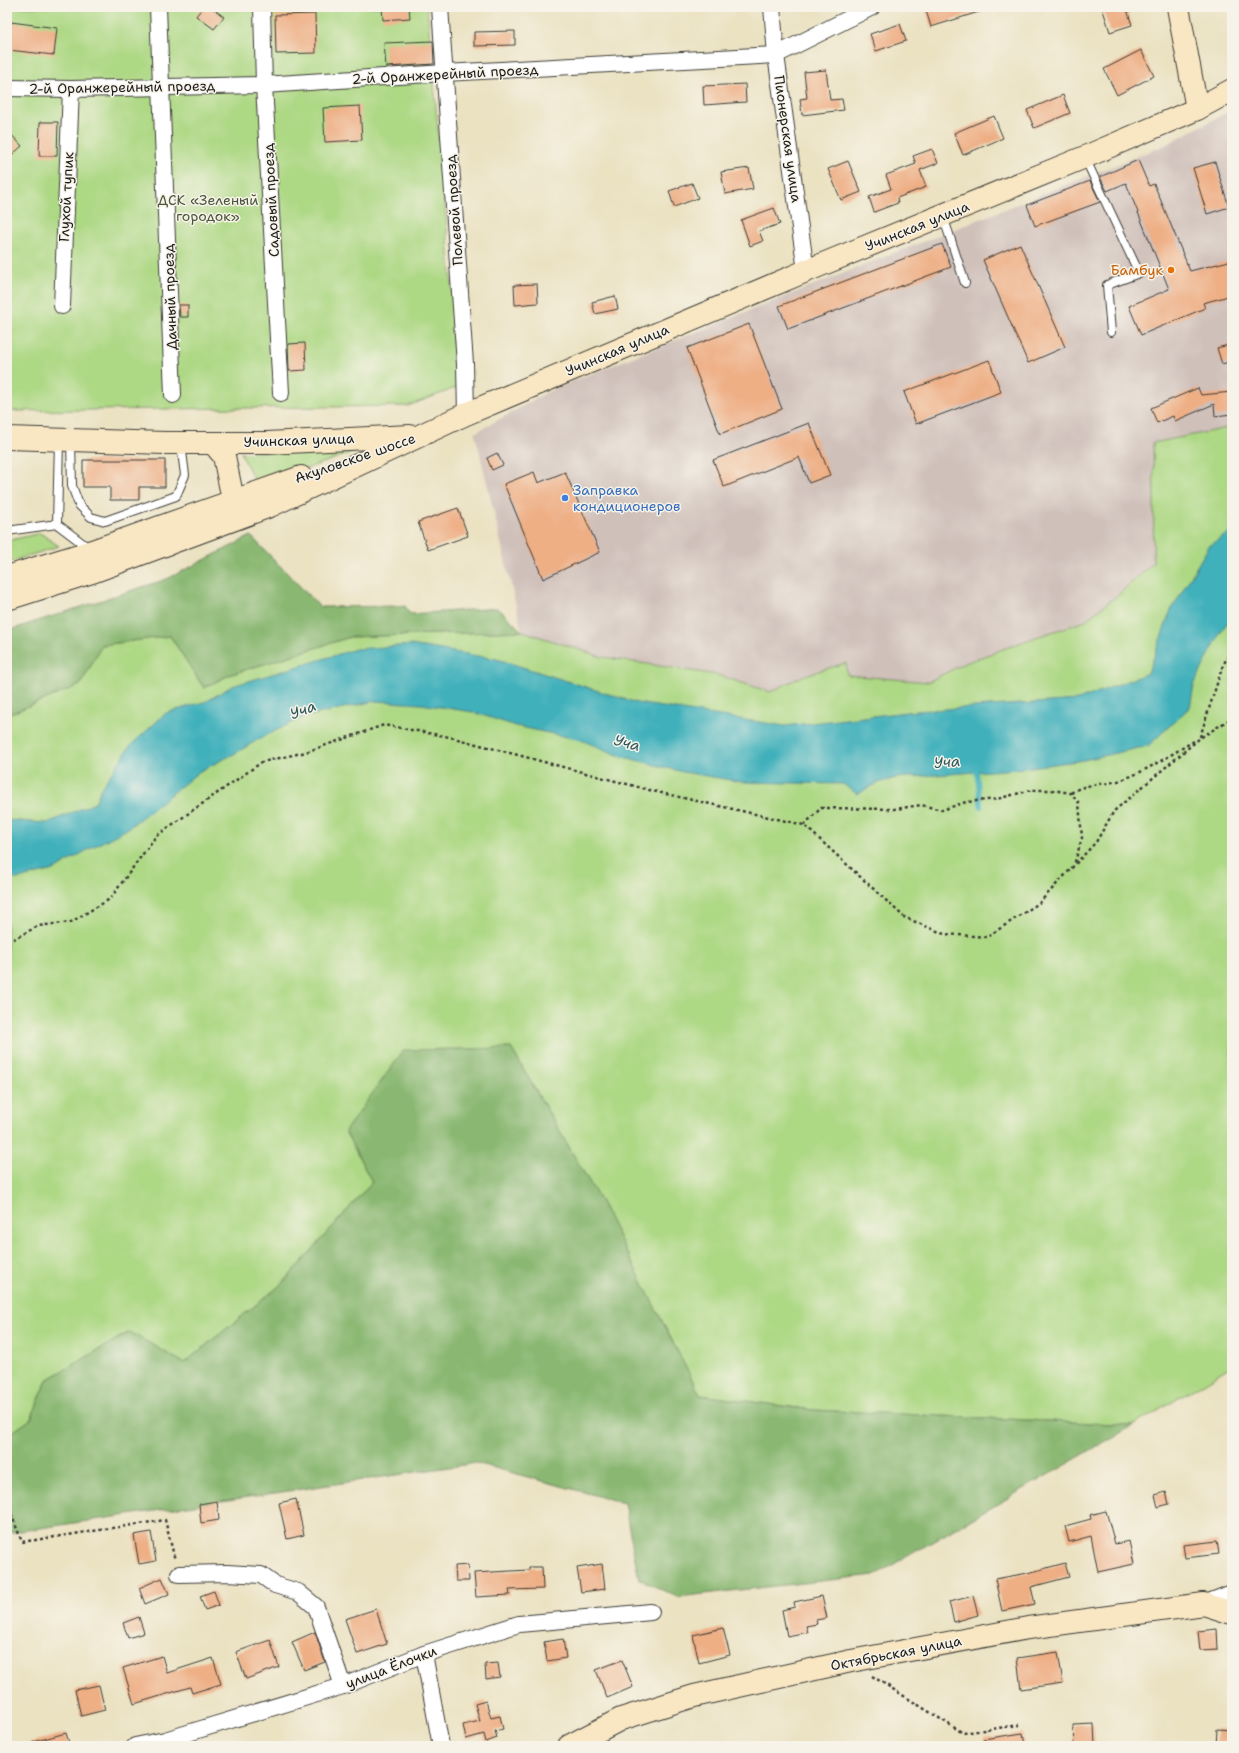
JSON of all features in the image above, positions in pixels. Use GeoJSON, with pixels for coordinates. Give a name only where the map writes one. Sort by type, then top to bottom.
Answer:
{"type":"FeatureCollection","features":[{"type":"Feature","properties":{"kind":"main road"},"geometry":{"type":"LineString","coordinates":[[1178,7],[1197,109]]}},
{"type":"Feature","properties":{"kind":"main road","name":"Учинская улица"},"geometry":{"type":"LineString","coordinates":[[7,438],[181,443],[267,443],[421,435],[466,414],[806,271],[1085,157],[1197,109],[1232,90]]}},
{"type":"Feature","properties":{"kind":"main road","name":"Акуловское шоссе"},"geometry":{"type":"LineString","coordinates":[[7,577],[235,510],[270,506],[421,435]]}},
{"type":"Feature","properties":{"kind":"main road"},"geometry":{"type":"LineString","coordinates":[[213,443],[224,456],[235,510]]}},
{"type":"Feature","properties":{"kind":"main road","name":"Акуловское шоссе"},"geometry":{"type":"LineString","coordinates":[[7,599],[95,571],[235,510]]}},
{"type":"Feature","properties":{"kind":"main road","name":"Октябрьская улица"},"geometry":{"type":"LineString","coordinates":[[570,1746],[620,1719],[694,1696],[850,1661],[1028,1628],[1204,1604],[1232,1613]]}},
{"type":"Feature","properties":{"kind":"street","name":"Дачный проезд"},"geometry":{"type":"LineString","coordinates":[[158,7],[173,395]]}},
{"type":"Feature","properties":{"kind":"street","name":"Садовый проезд"},"geometry":{"type":"LineString","coordinates":[[262,7],[264,85],[281,392]]}},
{"type":"Feature","properties":{"kind":"street","name":"Полевой проезд"},"geometry":{"type":"LineString","coordinates":[[440,7],[465,364],[466,414]]}},
{"type":"Feature","properties":{"kind":"street","name":"Пионерская улица"},"geometry":{"type":"LineString","coordinates":[[772,7],[776,55],[806,271]]}},
{"type":"Feature","properties":{"kind":"street","name":"2-й Оранжерейный проезд"},"geometry":{"type":"LineString","coordinates":[[7,88],[162,88],[264,85],[444,73],[776,55],[872,7]]}},
{"type":"Feature","properties":{"kind":"street","name":"Глухой тупик"},"geometry":{"type":"LineString","coordinates":[[62,306],[71,89]]}},
{"type":"Feature","properties":{"kind":"street"},"geometry":{"type":"LineString","coordinates":[[179,1574],[226,1573],[261,1575],[274,1585],[298,1592],[316,1607],[343,1686]]}},
{"type":"Feature","properties":{"kind":"street"},"geometry":{"type":"LineString","coordinates":[[1204,1604],[1232,1593]]}},
{"type":"Feature","properties":{"kind":"street","name":"улица Ёлочки"},"geometry":{"type":"LineString","coordinates":[[135,1746],[165,1740],[343,1686],[424,1654],[519,1624],[651,1612]]}},
{"type":"Feature","properties":{"kind":"street"},"geometry":{"type":"LineString","coordinates":[[424,1654],[441,1746]]}},
{"type":"Feature","properties":{"kind":"lane"},"geometry":{"type":"LineString","coordinates":[[1085,157],[1139,273],[1107,285],[1111,332]]}},
{"type":"Feature","properties":{"kind":"lane"},"geometry":{"type":"LineString","coordinates":[[942,216],[965,283]]}},
{"type":"Feature","properties":{"kind":"lane"},"geometry":{"type":"LineString","coordinates":[[65,440],[72,486],[79,505],[91,517],[105,521],[176,496],[185,475],[181,443]]}},
{"type":"Feature","properties":{"kind":"lane"},"geometry":{"type":"LineString","coordinates":[[57,524],[65,440]]}},
{"type":"Feature","properties":{"kind":"lane"},"geometry":{"type":"LineString","coordinates":[[7,531],[57,524],[92,551]]}},
{"type":"Feature","properties":{"kind":"path"},"geometry":{"type":"LineString","coordinates":[[7,939],[14,939],[38,926],[71,922],[110,899],[156,836],[262,762],[306,752],[384,725],[450,737],[657,792],[804,825],[904,917],[944,934],[987,937],[1039,903],[1096,842],[1114,811],[1200,738],[1222,665],[1232,650]]}},
{"type":"Feature","properties":{"kind":"path"},"geometry":{"type":"LineString","coordinates":[[1071,793],[1080,787],[1120,780],[1149,768],[1232,718]]}},
{"type":"Feature","properties":{"kind":"path"},"geometry":{"type":"LineString","coordinates":[[804,825],[821,808],[895,809],[921,805],[942,810],[966,802],[997,799],[1031,790],[1052,790],[1071,793],[1079,803],[1082,838],[1073,866]]}},
{"type":"Feature","properties":{"kind":"path"},"geometry":{"type":"LineString","coordinates":[[7,1503],[22,1542],[165,1520],[179,1574]]}},
{"type":"Feature","properties":{"kind":"path"},"geometry":{"type":"LineString","coordinates":[[850,1661],[963,1733],[1019,1725]]}},
{"type":"Feature","properties":{"kind":"shaded area"},"geometry":{"type":"Polygon","coordinates":[[[1232,110],[1232,427],[1153,443],[1153,563],[1118,595],[1083,622],[1036,637],[965,663],[928,682],[847,675],[846,663],[805,675],[770,692],[718,675],[602,657],[522,631],[475,433],[553,389],[1163,146],[1232,110]]]}},
{"type":"Feature","properties":{"kind":"green space","name":"ДСК «Зеленый городок»"},"geometry":{"type":"Polygon","coordinates":[[[7,7],[427,7],[461,386],[408,406],[7,411],[7,7]]]}},
{"type":"Feature","properties":{"kind":"green space"},"geometry":{"type":"Polygon","coordinates":[[[1232,427],[1232,1366],[1134,1425],[813,1410],[700,1395],[601,1202],[511,1048],[345,1131],[372,1182],[283,1283],[184,1363],[129,1332],[47,1380],[31,1419],[7,1436],[7,715],[80,685],[102,645],[170,636],[204,688],[229,675],[350,637],[522,631],[602,657],[718,675],[770,692],[805,675],[846,663],[847,675],[928,682],[965,663],[1036,637],[1083,622],[1118,595],[1153,563],[1153,443],[1232,427]]]}},
{"type":"Feature","properties":{"kind":"green space"},"geometry":{"type":"Polygon","coordinates":[[[371,446],[257,486],[241,453],[371,446]]]}},
{"type":"Feature","properties":{"kind":"green space"},"geometry":{"type":"Polygon","coordinates":[[[40,533],[59,546],[7,563],[7,541],[40,533]]]}},
{"type":"Feature","properties":{"kind":"green space"},"geometry":{"type":"Polygon","coordinates":[[[251,536],[320,607],[405,606],[410,614],[498,608],[522,631],[350,637],[229,675],[204,688],[170,636],[102,645],[80,685],[7,715],[7,631],[167,579],[251,536]]]}},
{"type":"Feature","properties":{"kind":"green space"},"geometry":{"type":"Polygon","coordinates":[[[511,1048],[601,1202],[700,1395],[813,1410],[1134,1425],[875,1575],[677,1597],[639,1579],[624,1503],[476,1463],[7,1533],[7,1436],[31,1419],[47,1380],[130,1332],[184,1363],[283,1283],[372,1182],[345,1131],[404,1050],[511,1048]]]}},
{"type":"Feature","properties":{"kind":"water","name":"Уча"},"geometry":{"type":"Polygon","coordinates":[[[1232,531],[1232,617],[1221,631],[1194,685],[1190,707],[1148,746],[1084,760],[1017,769],[896,778],[878,783],[857,794],[843,784],[742,782],[683,772],[620,756],[581,740],[516,726],[473,712],[421,704],[375,701],[304,717],[259,739],[236,753],[200,771],[127,829],[54,870],[18,879],[7,878],[7,820],[47,823],[95,803],[101,788],[131,745],[166,713],[207,701],[232,686],[356,649],[411,645],[497,659],[637,703],[785,726],[916,711],[1078,700],[1148,673],[1171,610],[1209,546],[1232,531]]]}},
{"type":"Feature","properties":{"kind":"building"},"geometry":{"type":"Polygon","coordinates":[[[203,7],[211,7],[224,17],[214,29],[196,16],[203,7]]]}},
{"type":"Feature","properties":{"kind":"building"},"geometry":{"type":"Polygon","coordinates":[[[382,7],[409,7],[410,18],[383,20],[382,7]]]}},
{"type":"Feature","properties":{"kind":"building"},"geometry":{"type":"Polygon","coordinates":[[[925,7],[985,7],[985,10],[931,27],[925,7]]]}},
{"type":"Feature","properties":{"kind":"building"},"geometry":{"type":"Polygon","coordinates":[[[1102,7],[1126,7],[1132,25],[1110,32],[1102,7]]]}},
{"type":"Feature","properties":{"kind":"building"},"geometry":{"type":"Polygon","coordinates":[[[315,14],[316,53],[276,54],[275,15],[315,14]]]}},
{"type":"Feature","properties":{"kind":"building"},"geometry":{"type":"Polygon","coordinates":[[[11,22],[57,28],[54,55],[8,50],[11,22]]]}},
{"type":"Feature","properties":{"kind":"building"},"geometry":{"type":"Polygon","coordinates":[[[900,24],[906,41],[876,51],[870,34],[900,24]]]}},
{"type":"Feature","properties":{"kind":"building"},"geometry":{"type":"Polygon","coordinates":[[[515,31],[515,45],[474,46],[474,32],[515,31]]]}},
{"type":"Feature","properties":{"kind":"building"},"geometry":{"type":"Polygon","coordinates":[[[433,41],[434,64],[386,67],[384,43],[433,41]]]}},
{"type":"Feature","properties":{"kind":"building"},"geometry":{"type":"Polygon","coordinates":[[[1141,50],[1154,76],[1117,95],[1104,69],[1141,50]]]}},
{"type":"Feature","properties":{"kind":"building"},"geometry":{"type":"Polygon","coordinates":[[[826,70],[830,100],[842,99],[844,110],[802,115],[800,99],[807,98],[804,72],[826,70]]]}},
{"type":"Feature","properties":{"kind":"building"},"geometry":{"type":"Polygon","coordinates":[[[745,84],[746,102],[704,105],[703,86],[745,84]]]}},
{"type":"Feature","properties":{"kind":"building"},"geometry":{"type":"Polygon","coordinates":[[[1063,95],[1070,113],[1034,128],[1027,110],[1063,95]]]}},
{"type":"Feature","properties":{"kind":"building"},"geometry":{"type":"Polygon","coordinates":[[[360,106],[362,140],[325,142],[323,108],[360,106]]]}},
{"type":"Feature","properties":{"kind":"building"},"geometry":{"type":"Polygon","coordinates":[[[994,116],[1003,138],[963,155],[954,133],[994,116]]]}},
{"type":"Feature","properties":{"kind":"building"},"geometry":{"type":"Polygon","coordinates":[[[40,122],[58,122],[57,156],[39,156],[40,122]]]}},
{"type":"Feature","properties":{"kind":"building"},"geometry":{"type":"Polygon","coordinates":[[[7,130],[22,146],[7,159],[7,130]]]}},
{"type":"Feature","properties":{"kind":"building"},"geometry":{"type":"Polygon","coordinates":[[[932,149],[938,163],[920,170],[926,187],[897,198],[898,203],[874,212],[869,197],[891,189],[886,175],[916,164],[913,156],[932,149]]]}},
{"type":"Feature","properties":{"kind":"building"},"geometry":{"type":"Polygon","coordinates":[[[1138,160],[1149,186],[1154,184],[1190,271],[1229,261],[1232,272],[1232,295],[1203,303],[1205,308],[1141,335],[1129,306],[1169,289],[1126,183],[1107,191],[1100,177],[1138,160]]]}},
{"type":"Feature","properties":{"kind":"building"},"geometry":{"type":"Polygon","coordinates":[[[848,161],[861,192],[841,200],[828,169],[848,161]]]}},
{"type":"Feature","properties":{"kind":"building"},"geometry":{"type":"Polygon","coordinates":[[[1215,162],[1229,207],[1207,214],[1193,168],[1215,162]]]}},
{"type":"Feature","properties":{"kind":"building"},"geometry":{"type":"Polygon","coordinates":[[[749,168],[753,189],[725,194],[721,172],[749,168]]]}},
{"type":"Feature","properties":{"kind":"building"},"geometry":{"type":"Polygon","coordinates":[[[1090,181],[1100,202],[1035,226],[1027,205],[1090,181]]]}},
{"type":"Feature","properties":{"kind":"building"},"geometry":{"type":"Polygon","coordinates":[[[692,183],[698,198],[674,207],[669,191],[692,183]]]}},
{"type":"Feature","properties":{"kind":"building"},"geometry":{"type":"Polygon","coordinates":[[[774,208],[780,224],[759,231],[763,241],[750,246],[741,220],[774,208]]]}},
{"type":"Feature","properties":{"kind":"building"},"geometry":{"type":"Polygon","coordinates":[[[942,244],[951,267],[788,329],[779,306],[942,244]]]}},
{"type":"Feature","properties":{"kind":"building"},"geometry":{"type":"Polygon","coordinates":[[[1020,244],[1065,347],[1028,363],[983,260],[1020,244]]]}},
{"type":"Feature","properties":{"kind":"building"},"geometry":{"type":"Polygon","coordinates":[[[537,284],[538,303],[515,305],[514,285],[537,284]]]}},
{"type":"Feature","properties":{"kind":"building"},"geometry":{"type":"Polygon","coordinates":[[[615,296],[618,309],[595,314],[592,302],[615,296]]]}},
{"type":"Feature","properties":{"kind":"building"},"geometry":{"type":"Polygon","coordinates":[[[179,305],[188,305],[188,317],[180,317],[179,305]]]}},
{"type":"Feature","properties":{"kind":"building"},"geometry":{"type":"Polygon","coordinates":[[[749,324],[782,409],[720,434],[687,348],[749,324]]]}},
{"type":"Feature","properties":{"kind":"building"},"geometry":{"type":"Polygon","coordinates":[[[305,343],[306,370],[289,371],[288,344],[305,343]]]}},
{"type":"Feature","properties":{"kind":"building"},"geometry":{"type":"Polygon","coordinates":[[[1232,344],[1232,361],[1222,364],[1217,348],[1232,344]]]}},
{"type":"Feature","properties":{"kind":"building"},"geometry":{"type":"Polygon","coordinates":[[[989,360],[1001,392],[916,424],[904,392],[989,360]]]}},
{"type":"Feature","properties":{"kind":"building"},"geometry":{"type":"Polygon","coordinates":[[[1198,388],[1201,395],[1232,392],[1232,414],[1215,416],[1214,404],[1175,421],[1173,416],[1157,423],[1151,408],[1198,388]]]}},
{"type":"Feature","properties":{"kind":"building"},"geometry":{"type":"Polygon","coordinates":[[[809,423],[830,475],[809,483],[799,457],[724,487],[713,460],[809,423]]]}},
{"type":"Feature","properties":{"kind":"building"},"geometry":{"type":"Polygon","coordinates":[[[497,453],[503,465],[492,470],[487,458],[497,453]]]}},
{"type":"Feature","properties":{"kind":"building"},"geometry":{"type":"Polygon","coordinates":[[[83,460],[165,460],[165,487],[139,487],[139,500],[110,500],[110,487],[83,487],[83,460]]]}},
{"type":"Feature","properties":{"kind":"building"},"geometry":{"type":"Polygon","coordinates":[[[534,472],[538,483],[565,472],[600,552],[543,579],[504,484],[534,472]]]}},
{"type":"Feature","properties":{"kind":"building"},"geometry":{"type":"Polygon","coordinates":[[[458,508],[468,536],[428,550],[418,522],[458,508]]]}},
{"type":"Feature","properties":{"kind":"building"},"geometry":{"type":"Polygon","coordinates":[[[1166,1492],[1169,1504],[1158,1507],[1155,1495],[1166,1492]]]}},
{"type":"Feature","properties":{"kind":"building"},"geometry":{"type":"Polygon","coordinates":[[[296,1499],[304,1535],[287,1539],[279,1503],[296,1499]]]}},
{"type":"Feature","properties":{"kind":"building"},"geometry":{"type":"Polygon","coordinates":[[[217,1501],[219,1520],[201,1523],[199,1504],[217,1501]]]}},
{"type":"Feature","properties":{"kind":"building"},"geometry":{"type":"Polygon","coordinates":[[[1106,1511],[1115,1544],[1129,1541],[1134,1564],[1098,1572],[1091,1536],[1069,1542],[1065,1526],[1091,1519],[1090,1515],[1106,1511]]]}},
{"type":"Feature","properties":{"kind":"building"},"geometry":{"type":"Polygon","coordinates":[[[151,1532],[156,1561],[139,1564],[134,1535],[151,1532]]]}},
{"type":"Feature","properties":{"kind":"building"},"geometry":{"type":"Polygon","coordinates":[[[1217,1541],[1219,1554],[1185,1558],[1183,1545],[1217,1541]]]}},
{"type":"Feature","properties":{"kind":"building"},"geometry":{"type":"Polygon","coordinates":[[[1065,1563],[1069,1577],[1031,1587],[1035,1604],[1002,1611],[995,1579],[1028,1573],[1065,1563]]]}},
{"type":"Feature","properties":{"kind":"building"},"geometry":{"type":"Polygon","coordinates":[[[602,1564],[605,1589],[581,1592],[577,1568],[602,1564]]]}},
{"type":"Feature","properties":{"kind":"building"},"geometry":{"type":"Polygon","coordinates":[[[468,1565],[469,1581],[456,1581],[455,1566],[468,1565]]]}},
{"type":"Feature","properties":{"kind":"building"},"geometry":{"type":"Polygon","coordinates":[[[529,1567],[542,1567],[543,1589],[509,1590],[510,1595],[476,1597],[474,1573],[529,1570],[529,1567]]]}},
{"type":"Feature","properties":{"kind":"building"},"geometry":{"type":"Polygon","coordinates":[[[162,1578],[169,1594],[145,1604],[139,1588],[162,1578]]]}},
{"type":"Feature","properties":{"kind":"building"},"geometry":{"type":"Polygon","coordinates":[[[214,1591],[219,1605],[205,1610],[200,1596],[214,1591]]]}},
{"type":"Feature","properties":{"kind":"building"},"geometry":{"type":"Polygon","coordinates":[[[822,1596],[827,1618],[816,1620],[817,1624],[806,1626],[808,1632],[787,1636],[782,1610],[795,1607],[794,1602],[822,1596]]]}},
{"type":"Feature","properties":{"kind":"building"},"geometry":{"type":"Polygon","coordinates":[[[973,1596],[978,1615],[954,1622],[949,1602],[973,1596]]]}},
{"type":"Feature","properties":{"kind":"building"},"geometry":{"type":"Polygon","coordinates":[[[376,1609],[387,1644],[357,1654],[345,1619],[376,1609]]]}},
{"type":"Feature","properties":{"kind":"building"},"geometry":{"type":"Polygon","coordinates":[[[139,1617],[144,1633],[128,1638],[123,1623],[139,1617]]]}},
{"type":"Feature","properties":{"kind":"building"},"geometry":{"type":"Polygon","coordinates":[[[723,1628],[730,1655],[699,1663],[693,1635],[723,1628]]]}},
{"type":"Feature","properties":{"kind":"building"},"geometry":{"type":"Polygon","coordinates":[[[1217,1629],[1218,1649],[1200,1650],[1198,1631],[1217,1629]]]}},
{"type":"Feature","properties":{"kind":"building"},"geometry":{"type":"Polygon","coordinates":[[[315,1632],[325,1662],[304,1670],[292,1642],[315,1632]]]}},
{"type":"Feature","properties":{"kind":"building"},"geometry":{"type":"Polygon","coordinates":[[[563,1639],[566,1658],[547,1661],[544,1642],[563,1639]]]}},
{"type":"Feature","properties":{"kind":"building"},"geometry":{"type":"Polygon","coordinates":[[[270,1640],[279,1667],[246,1679],[236,1652],[270,1640]]]}},
{"type":"Feature","properties":{"kind":"building"},"geometry":{"type":"Polygon","coordinates":[[[1058,1652],[1063,1683],[1021,1689],[1017,1658],[1058,1652]]]}},
{"type":"Feature","properties":{"kind":"building"},"geometry":{"type":"Polygon","coordinates":[[[162,1656],[167,1673],[213,1658],[221,1684],[192,1693],[190,1687],[134,1704],[123,1668],[162,1656]]]}},
{"type":"Feature","properties":{"kind":"building"},"geometry":{"type":"Polygon","coordinates":[[[622,1660],[633,1687],[607,1698],[596,1670],[622,1660]]]}},
{"type":"Feature","properties":{"kind":"building"},"geometry":{"type":"Polygon","coordinates":[[[498,1663],[500,1677],[486,1679],[485,1664],[498,1663]]]}},
{"type":"Feature","properties":{"kind":"building"},"geometry":{"type":"Polygon","coordinates":[[[99,1685],[105,1710],[81,1716],[75,1690],[99,1685]]]}},
{"type":"Feature","properties":{"kind":"building"},"geometry":{"type":"Polygon","coordinates":[[[486,1701],[491,1718],[500,1716],[503,1729],[495,1731],[497,1738],[486,1742],[484,1734],[466,1739],[463,1725],[480,1721],[475,1704],[486,1701]]]}},
{"type":"Feature","properties":{"kind":"building"},"geometry":{"type":"Polygon","coordinates":[[[1094,1724],[1095,1746],[1074,1746],[1073,1725],[1094,1724]]]}},
{"type":"Feature","properties":{"kind":"building"},"geometry":{"type":"Polygon","coordinates":[[[1217,1729],[1232,1730],[1232,1746],[1216,1746],[1217,1729]]]}},
{"type":"Feature","properties":{"kind":"building"},"geometry":{"type":"Polygon","coordinates":[[[66,1733],[70,1746],[33,1746],[33,1742],[66,1733]]]}},
{"type":"Feature","properties":{"kind":"building"},"geometry":{"type":"Polygon","coordinates":[[[1023,1733],[1025,1746],[983,1746],[983,1739],[1023,1733]]]}},
{"type":"Feature","properties":{"kind":"waterway"},"geometry":{"type":"LineString","coordinates":[[976,767],[981,807]]}},
{"type":"Feature","properties":{"kind":"place","name":"Бамбук"},"geometry":{"type":"Point","coordinates":[1171,270]}},
{"type":"Feature","properties":{"kind":"place","name":"Заправка кондиционеров"},"geometry":{"type":"Point","coordinates":[565,498]}}]}
